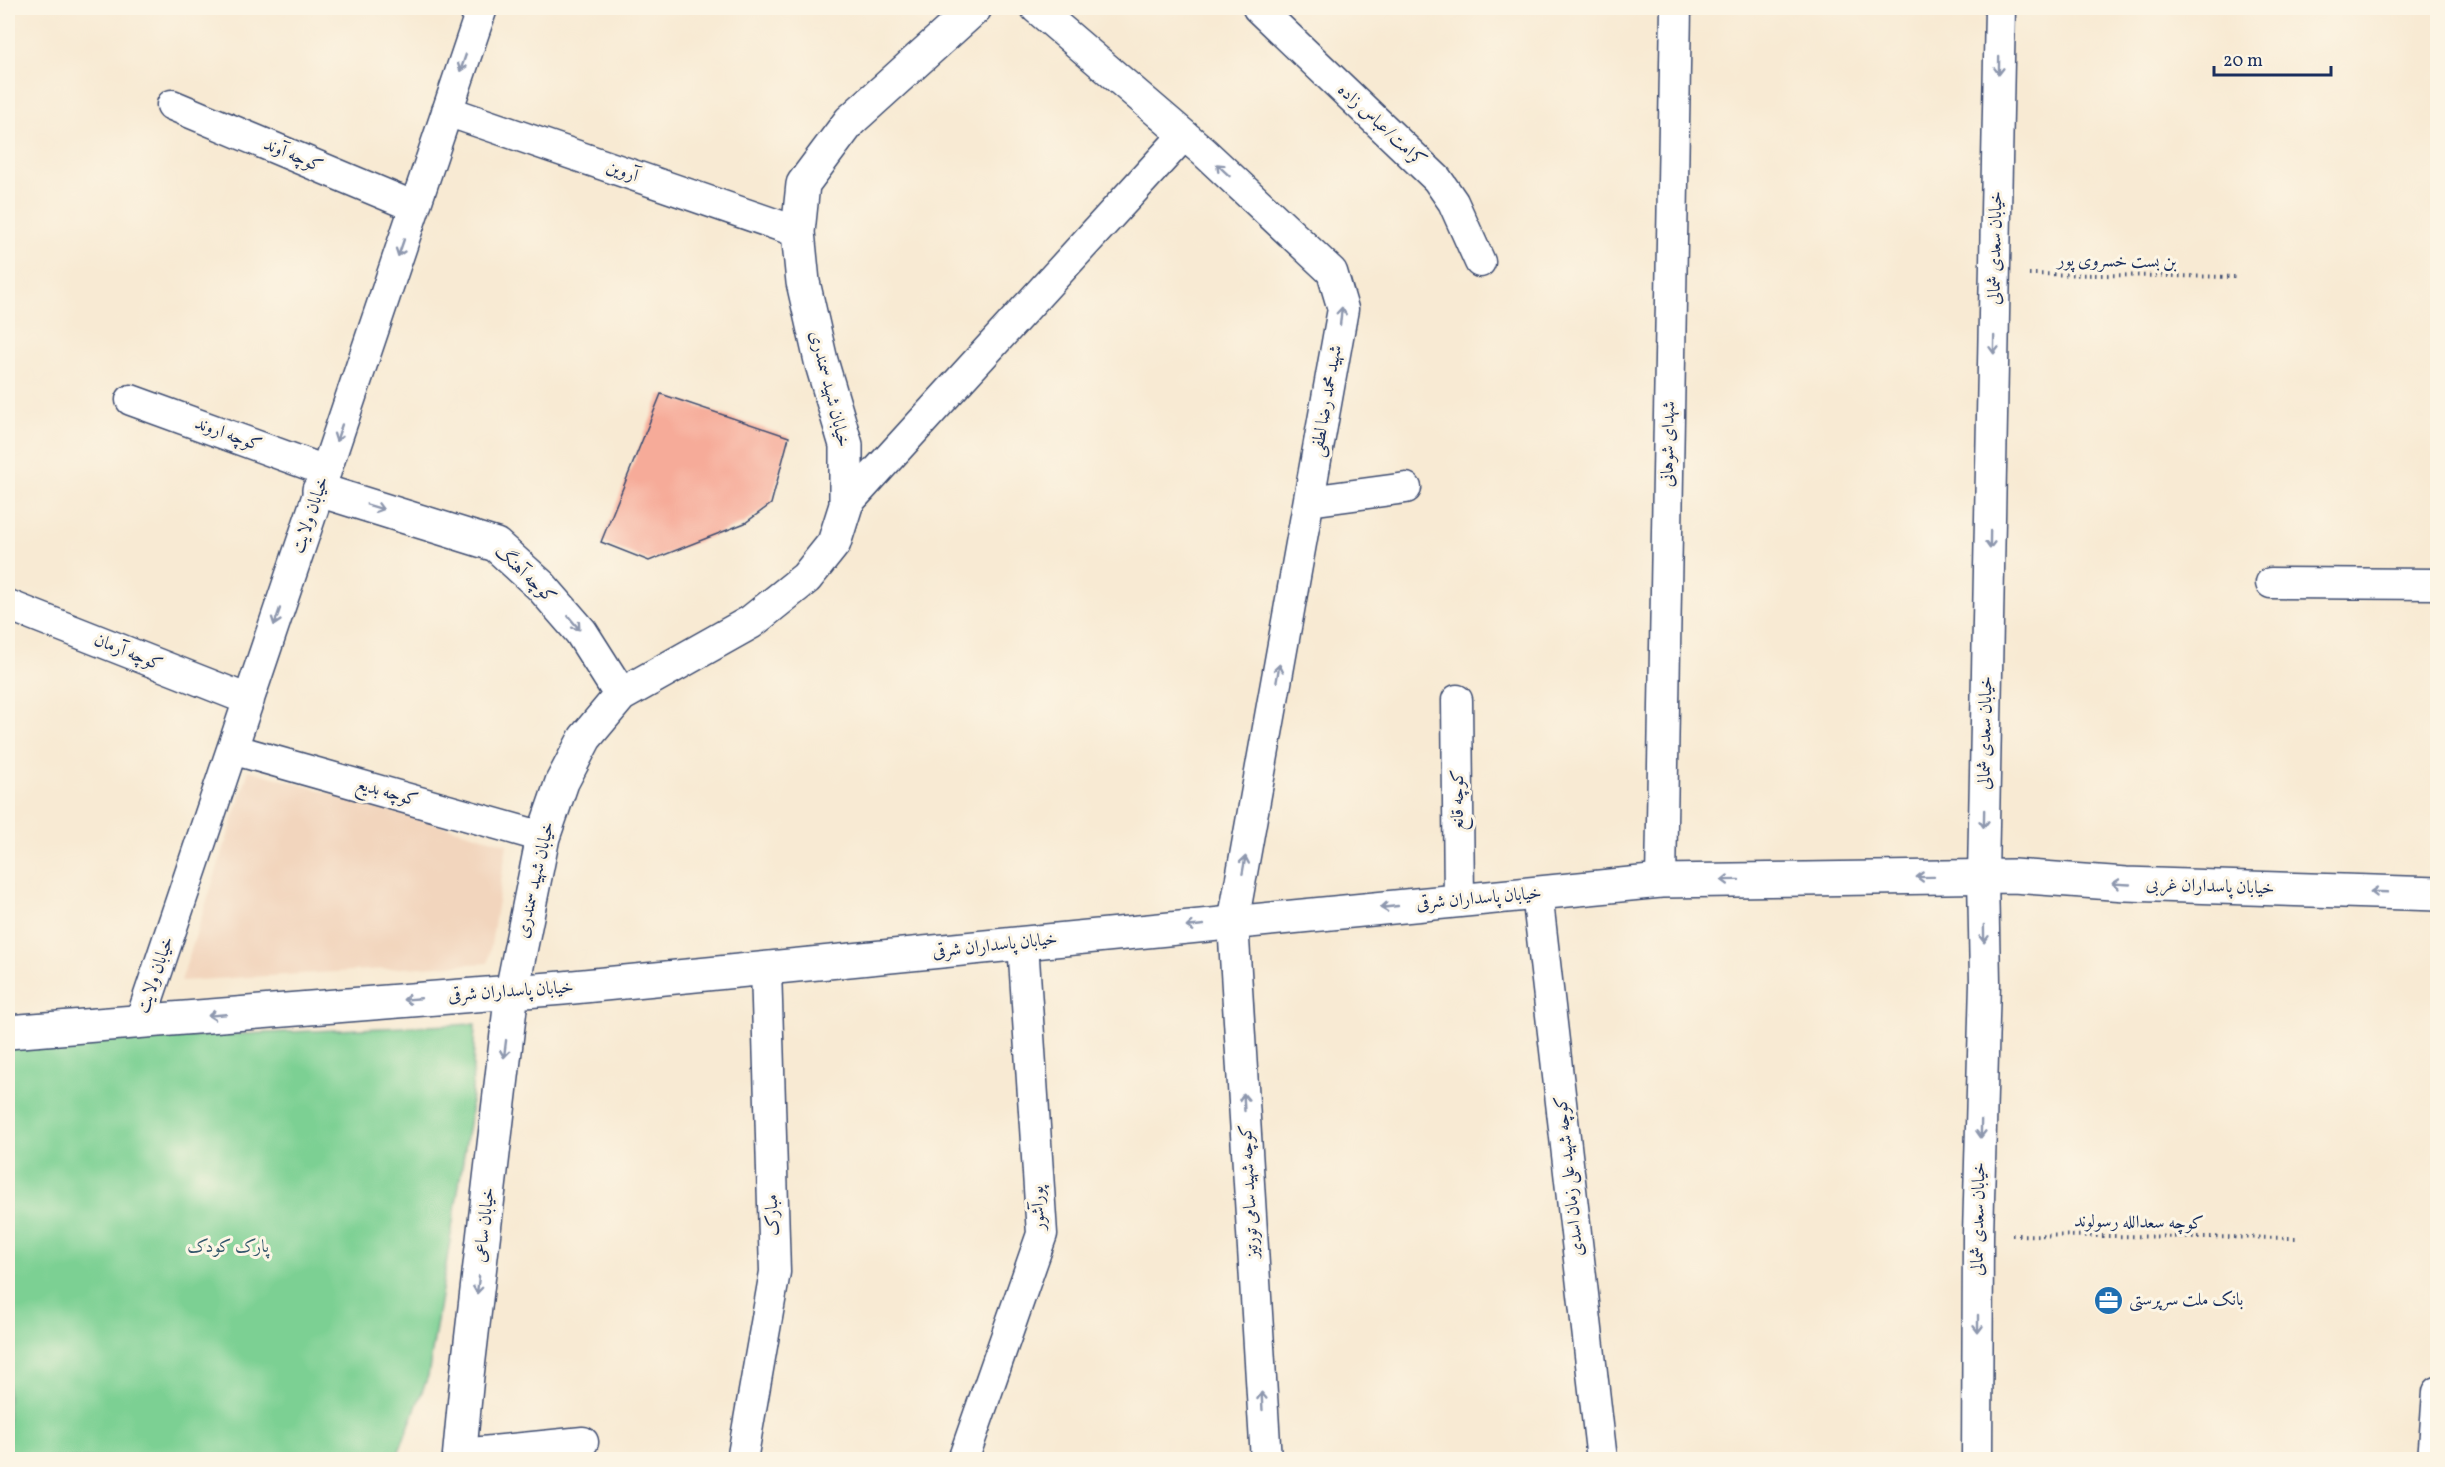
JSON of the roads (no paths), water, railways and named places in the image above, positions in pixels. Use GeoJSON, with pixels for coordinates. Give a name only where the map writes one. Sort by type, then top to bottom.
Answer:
{"type":"FeatureCollection","features":[{"type":"Feature","properties":{"kind":"street","name":"خیابان ولایت"},"geometry":{"type":"LineString","coordinates":[[140,1022],[482,8]]}},
{"type":"Feature","properties":{"kind":"street","name":"خیابان شهید سمندری"},"geometry":{"type":"LineString","coordinates":[[512,991],[543,837],[562,782],[585,738],[621,695],[751,622],[806,578],[834,543],[846,505],[846,445],[821,361],[803,282],[798,231],[803,184],[850,121],[975,8]]}},
{"type":"Feature","properties":{"kind":"street","name":"شهید محمد رضا لطفی"},"geometry":{"type":"LineString","coordinates":[[1036,8],[1184,135],[1332,272],[1343,309],[1233,923]]}},
{"type":"Feature","properties":{"kind":"street","name":"کرامت/عباس زاده"},"geometry":{"type":"LineString","coordinates":[[1258,8],[1437,179],[1453,202],[1480,262]]}},
{"type":"Feature","properties":{"kind":"street","name":"شهدای شوهانی"},"geometry":{"type":"LineString","coordinates":[[1661,881],[1676,8]]}},
{"type":"Feature","properties":{"kind":"street","name":"خیابان سعدی شمالی"},"geometry":{"type":"LineString","coordinates":[[1977,1460],[1978,1235],[1985,982],[1983,876],[2000,8]]}},
{"type":"Feature","properties":{"kind":"street","name":"کوچه آوند"},"geometry":{"type":"LineString","coordinates":[[171,105],[415,207]]}},
{"type":"Feature","properties":{"kind":"street","name":"آروین"},"geometry":{"type":"LineString","coordinates":[[447,111],[798,231]]}},
{"type":"Feature","properties":{"kind":"street"},"geometry":{"type":"LineString","coordinates":[[846,505],[1184,135]]}},
{"type":"Feature","properties":{"kind":"street","name":"کوچه اروند"},"geometry":{"type":"LineString","coordinates":[[131,399],[322,481]]}},
{"type":"Feature","properties":{"kind":"street","name":"کوچه آهنگ"},"geometry":{"type":"LineString","coordinates":[[322,481],[496,545],[542,586],[570,618],[621,695]]}},
{"type":"Feature","properties":{"kind":"street"},"geometry":{"type":"LineString","coordinates":[[1309,501],[1406,488]]}},
{"type":"Feature","properties":{"kind":"street"},"geometry":{"type":"LineString","coordinates":[[2271,583],[2438,584]]}},
{"type":"Feature","properties":{"kind":"street","name":"کوچه آرمان"},"geometry":{"type":"LineString","coordinates":[[8,605],[249,700]]}},
{"type":"Feature","properties":{"kind":"street","name":"کوچه قانع"},"geometry":{"type":"LineString","coordinates":[[1457,700],[1459,901]]}},
{"type":"Feature","properties":{"kind":"street","name":"کوچه بدیع"},"geometry":{"type":"LineString","coordinates":[[232,749],[543,837]]}},
{"type":"Feature","properties":{"kind":"street","name":"خیابان پاسداران شرقی"},"geometry":{"type":"LineString","coordinates":[[8,1032],[766,968],[1661,881],[1983,876]]}},
{"type":"Feature","properties":{"kind":"street","name":"خیابان پاسداران غربی"},"geometry":{"type":"LineString","coordinates":[[1983,876],[2126,884],[2438,894]]}},
{"type":"Feature","properties":{"kind":"street","name":"کوچه شهید علی زمان اسدی"},"geometry":{"type":"LineString","coordinates":[[1538,893],[1602,1460]]}},
{"type":"Feature","properties":{"kind":"street","name":"کوچه شهید سامی تورتیز"},"geometry":{"type":"LineString","coordinates":[[1233,923],[1266,1460]]}},
{"type":"Feature","properties":{"kind":"street","name":"پورآشور"},"geometry":{"type":"LineString","coordinates":[[963,1460],[1042,1234],[1023,943]]}},
{"type":"Feature","properties":{"kind":"street","name":"مبارک"},"geometry":{"type":"LineString","coordinates":[[742,1460],[775,1272],[766,968]]}},
{"type":"Feature","properties":{"kind":"street","name":"خیابان ساعی"},"geometry":{"type":"LineString","coordinates":[[460,1457],[467,1376],[512,991]]}},
{"type":"Feature","properties":{"kind":"street"},"geometry":{"type":"LineString","coordinates":[[2433,1460],[2438,1392]]}},
{"type":"Feature","properties":{"kind":"street"},"geometry":{"type":"LineString","coordinates":[[460,1457],[583,1442]]}},
{"type":"Feature","properties":{"kind":"place","name":"بانک ملت سرپرستی"},"geometry":{"type":"Point","coordinates":[2108,1300]}},
{"type":"Feature","properties":{"kind":"park label","name":"پارک کودک"},"geometry":{"type":"Point","coordinates":[228,1247]}}]}
